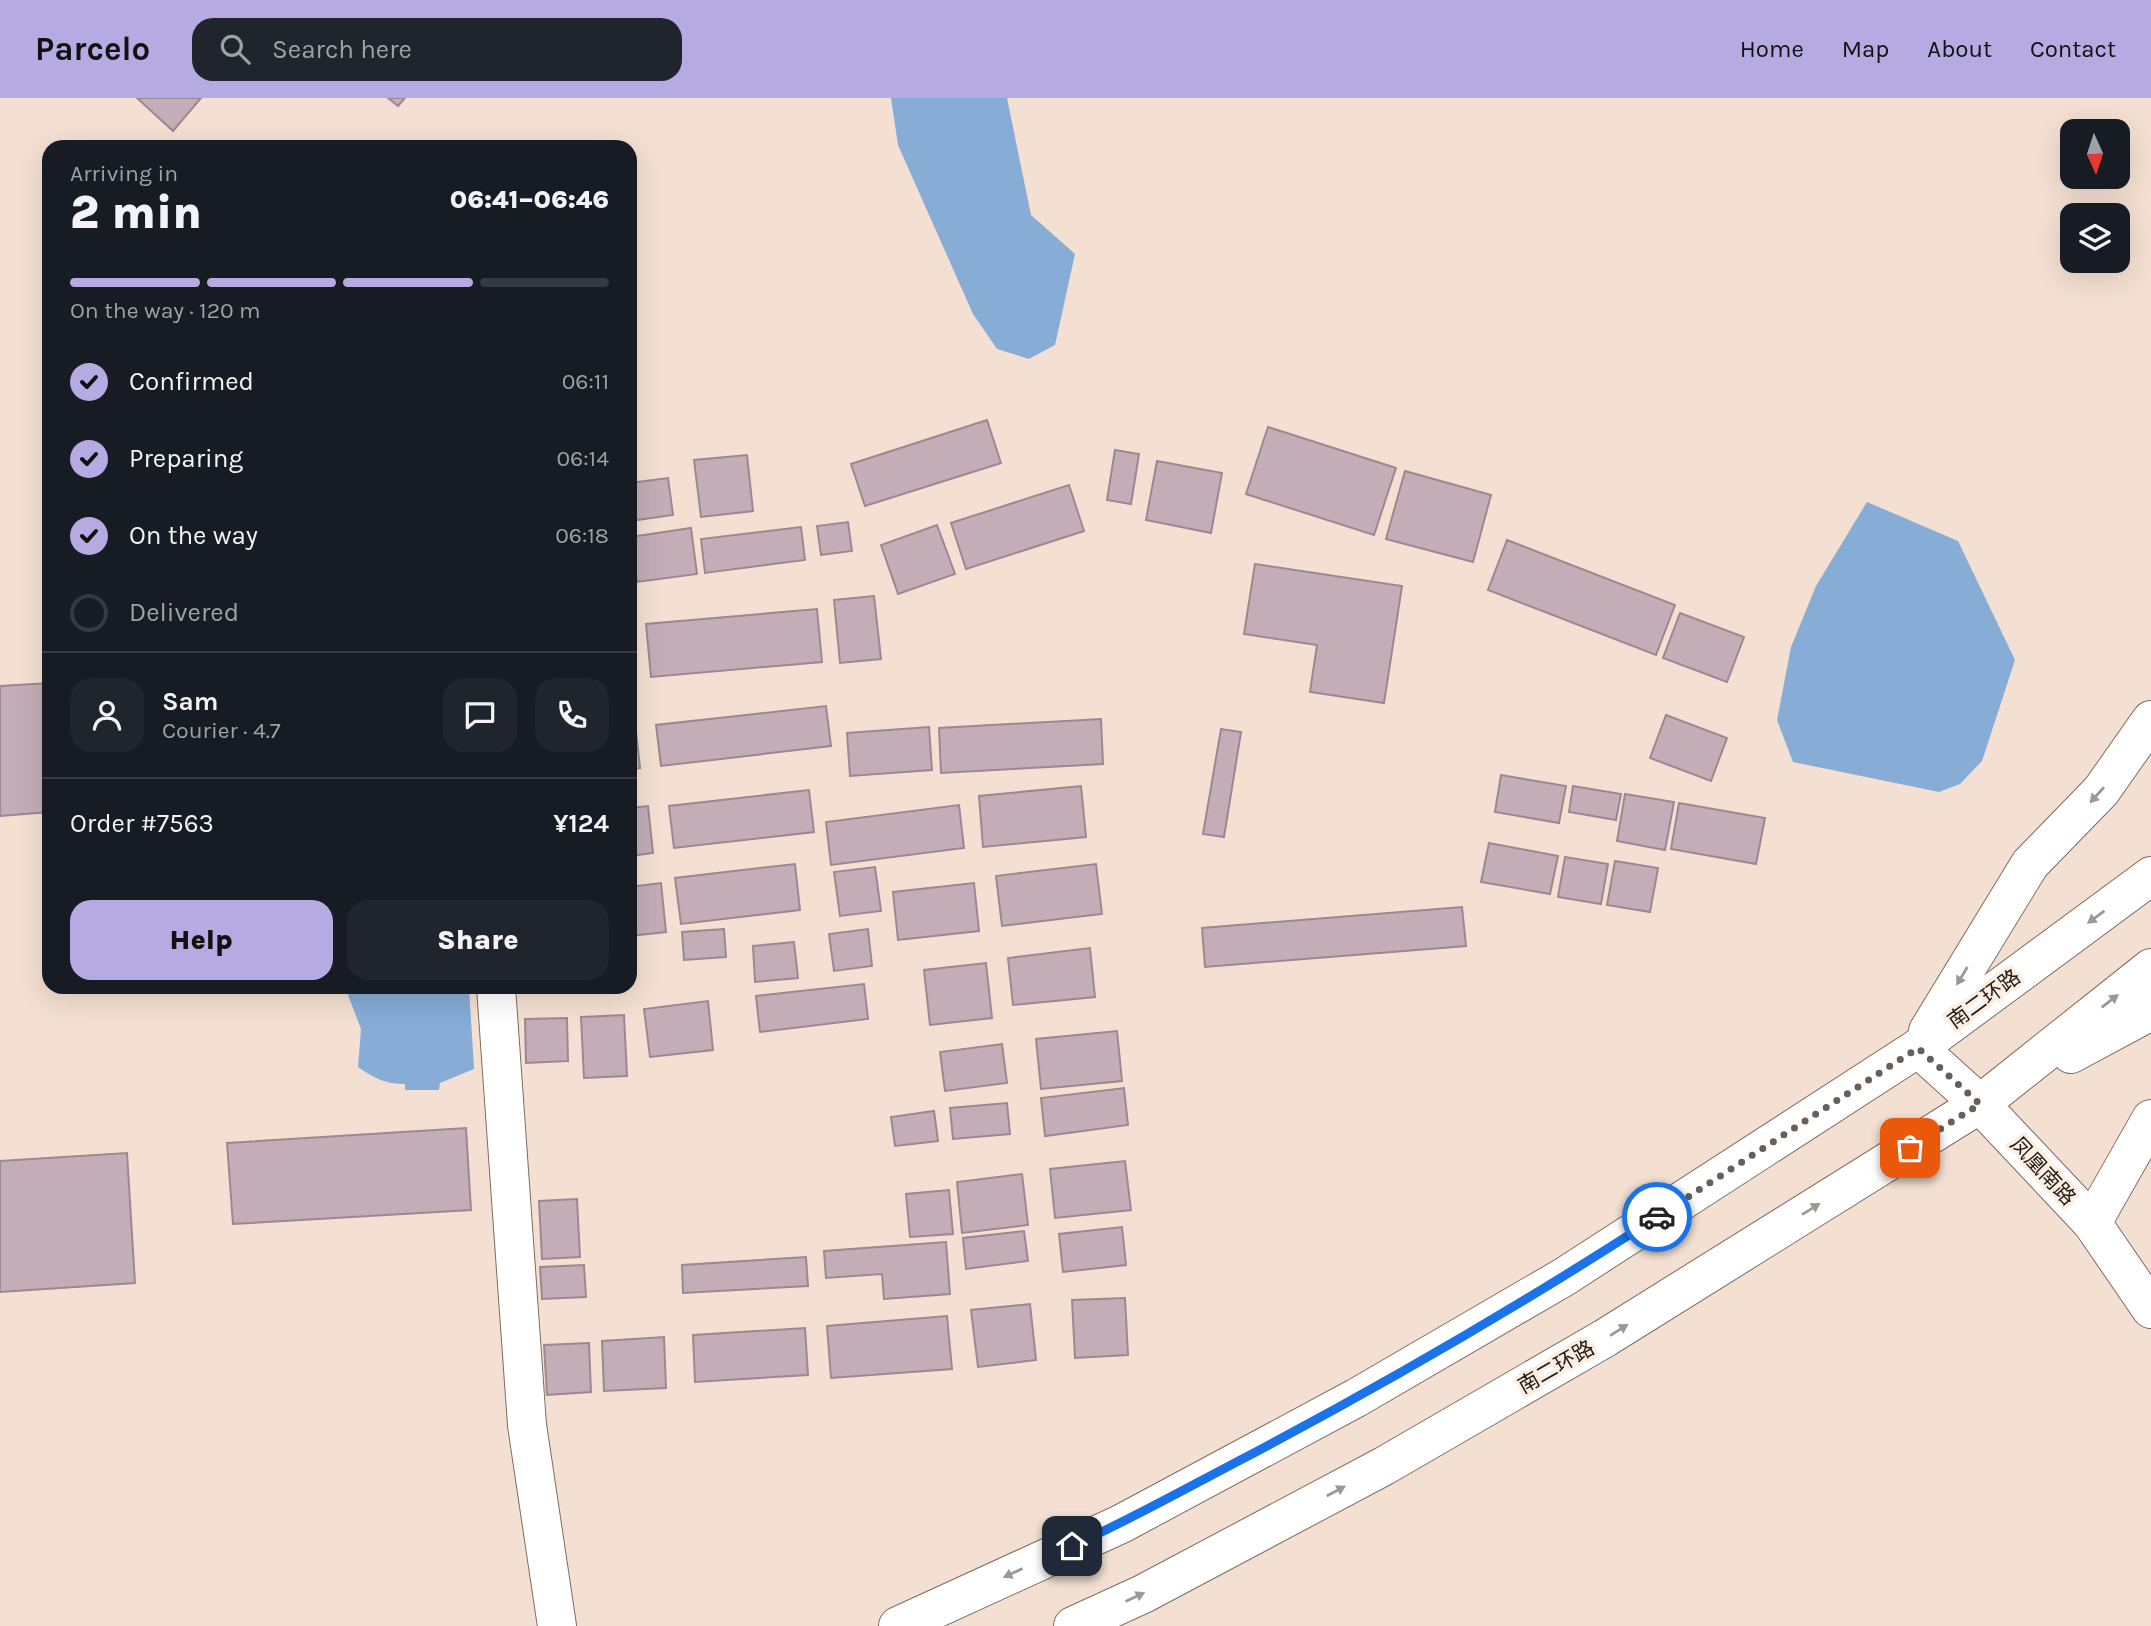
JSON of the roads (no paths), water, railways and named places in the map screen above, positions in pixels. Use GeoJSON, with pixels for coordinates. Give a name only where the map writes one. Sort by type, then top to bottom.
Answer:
{"type":"FeatureCollection","features":[{"type":"Feature","properties":{"kind":"main road"},"geometry":{"type":"LineString","coordinates":[[2124,759],[2151,692]]}},
{"type":"Feature","properties":{"kind":"main road"},"geometry":{"type":"LineString","coordinates":[[1918,1048],[2030,864],[2101,791],[2151,720]]}},
{"type":"Feature","properties":{"kind":"main road","name":"南二环路"},"geometry":{"type":"LineString","coordinates":[[898,1626],[1121,1524],[1356,1398],[1564,1277],[1918,1048],[2151,876]]}},
{"type":"Feature","properties":{"kind":"main road","name":"南二环路"},"geometry":{"type":"LineString","coordinates":[[1073,1626],[1143,1594],[1384,1466],[1605,1338],[1980,1104],[2151,968]]}},
{"type":"Feature","properties":{"kind":"main road"},"geometry":{"type":"LineString","coordinates":[[496,994],[527,1424],[557,1626]]}},
{"type":"Feature","properties":{"kind":"main road"},"geometry":{"type":"LineString","coordinates":[[1980,1104],[2151,1011]]}},
{"type":"Feature","properties":{"kind":"main road","name":"凤凰南路"},"geometry":{"type":"LineString","coordinates":[[1918,1048],[1980,1104],[2092,1223],[2151,1309]]}},
{"type":"Feature","properties":{"kind":"main road"},"geometry":{"type":"LineString","coordinates":[[2092,1223],[2151,1119]]}},
{"type":"Feature","properties":{"kind":"water"},"geometry":{"type":"Polygon","coordinates":[[[891,98],[1007,98],[1031,215],[1075,254],[1055,345],[1029,359],[997,349],[973,314],[898,145],[891,98]]]}},
{"type":"Feature","properties":{"kind":"water"},"geometry":{"type":"Polygon","coordinates":[[[1867,502],[1958,541],[2015,660],[1982,761],[1960,784],[1939,792],[1793,762],[1777,720],[1791,647],[1816,586],[1867,502]]]}},
{"type":"Feature","properties":{"kind":"water"},"geometry":{"type":"Polygon","coordinates":[[[348,994],[469,994],[474,1069],[440,1083],[439,1090],[405,1090],[405,1084],[386,1082],[358,1067],[361,1029],[348,994]]]}}]}
